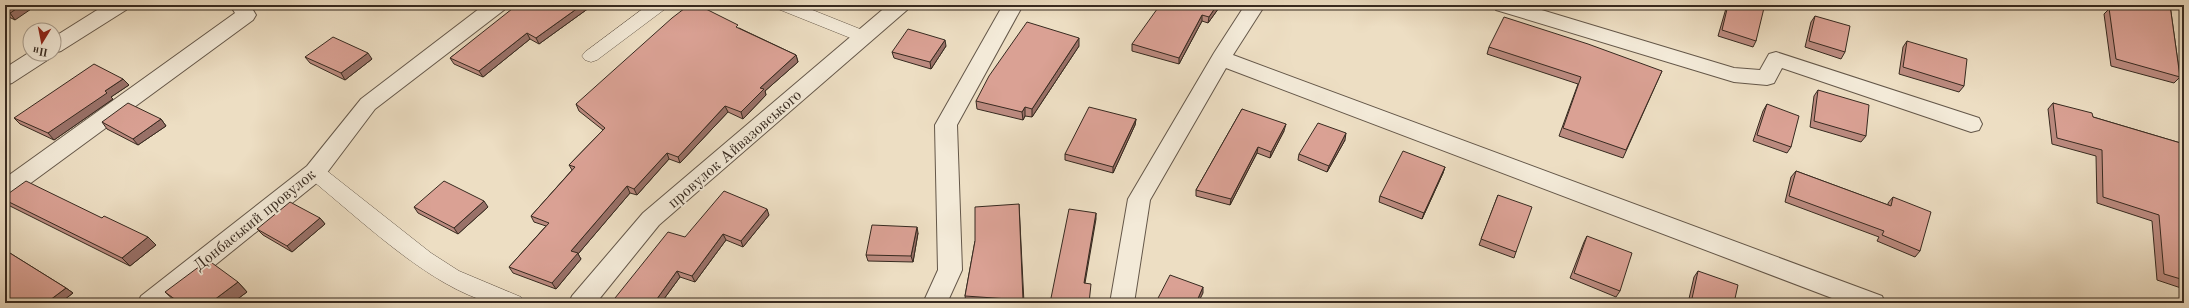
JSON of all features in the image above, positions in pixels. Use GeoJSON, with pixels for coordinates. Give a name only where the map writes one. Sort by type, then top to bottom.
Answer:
{"type":"FeatureCollection","features":[{"type":"Feature","properties":{"kind":"street"},"geometry":{"type":"LineString","coordinates":[[62,41],[120,5]]}},
{"type":"Feature","properties":{"kind":"street"},"geometry":{"type":"LineString","coordinates":[[5,190],[246,15],[240,5]]}},
{"type":"Feature","properties":{"kind":"street","name":"Донбаський провулок"},"geometry":{"type":"LineString","coordinates":[[150,303],[315,172],[368,104],[496,5]]}},
{"type":"Feature","properties":{"kind":"street","name":"провулок Айвазовського"},"geometry":{"type":"LineString","coordinates":[[582,303],[651,219],[900,5]]}},
{"type":"Feature","properties":{"kind":"street"},"geometry":{"type":"LineString","coordinates":[[935,303],[950,270],[946,124],[1013,5]]}},
{"type":"Feature","properties":{"kind":"street"},"geometry":{"type":"LineString","coordinates":[[1122,303],[1139,199],[1221,58],[1255,5]]}},
{"type":"Feature","properties":{"kind":"street"},"geometry":{"type":"LineString","coordinates":[[1503,5],[1734,75],[1768,78],[1776,59],[1970,124]]}},
{"type":"Feature","properties":{"kind":"street"},"geometry":{"type":"LineString","coordinates":[[1221,58],[1873,303]]}},
{"type":"Feature","properties":{"kind":"street"},"geometry":{"type":"LineString","coordinates":[[5,78],[30,62]]}},
{"type":"Feature","properties":{"kind":"lane"},"geometry":{"type":"LineString","coordinates":[[590,56],[659,5]]}},
{"type":"Feature","properties":{"kind":"lane"},"geometry":{"type":"LineString","coordinates":[[784,5],[864,37]]}},
{"type":"Feature","properties":{"kind":"lane"},"geometry":{"type":"LineString","coordinates":[[315,172],[424,259],[452,276],[514,303]]}},
{"type":"Feature","properties":{"kind":"building"},"geometry":{"type":"Polygon","coordinates":[[[5,5],[22,5],[10,13],[5,11],[5,5]]]}},
{"type":"Feature","properties":{"kind":"building"},"geometry":{"type":"Polygon","coordinates":[[[517,5],[582,5],[536,38],[527,33],[479,71],[450,58],[517,5]]]}},
{"type":"Feature","properties":{"kind":"building"},"geometry":{"type":"Polygon","coordinates":[[[689,5],[698,5],[738,25],[736,27],[796,55],[760,88],[764,89],[741,112],[725,106],[678,157],[667,153],[634,189],[627,186],[571,251],[578,253],[552,283],[509,267],[549,223],[531,216],[575,167],[569,165],[605,128],[576,104],[672,18],[689,5]]]}},
{"type":"Feature","properties":{"kind":"building"},"geometry":{"type":"Polygon","coordinates":[[[1160,5],[1217,5],[1209,17],[1202,15],[1179,58],[1132,44],[1160,5]]]}},
{"type":"Feature","properties":{"kind":"building"},"geometry":{"type":"Polygon","coordinates":[[[1728,5],[1755,5],[1764,8],[1756,41],[1722,30],[1728,5]]]}},
{"type":"Feature","properties":{"kind":"building"},"geometry":{"type":"Polygon","coordinates":[[[2115,5],[2170,5],[2180,77],[2116,59],[2109,8],[2116,9],[2115,5]]]}},
{"type":"Feature","properties":{"kind":"building"},"geometry":{"type":"Polygon","coordinates":[[[1815,16],[1850,26],[1845,52],[1809,41],[1815,16]]]}},
{"type":"Feature","properties":{"kind":"building"},"geometry":{"type":"Polygon","coordinates":[[[1504,17],[1588,44],[1662,71],[1626,150],[1563,128],[1581,77],[1489,47],[1504,17]]]}},
{"type":"Feature","properties":{"kind":"building"},"geometry":{"type":"Polygon","coordinates":[[[1027,22],[1079,38],[1032,109],[1025,107],[1022,112],[976,101],[989,76],[1027,22]]]}},
{"type":"Feature","properties":{"kind":"building"},"geometry":{"type":"Polygon","coordinates":[[[908,29],[945,40],[930,62],[892,52],[908,29]]]}},
{"type":"Feature","properties":{"kind":"building"},"geometry":{"type":"Polygon","coordinates":[[[333,37],[368,53],[341,73],[305,57],[333,37]]]}},
{"type":"Feature","properties":{"kind":"building"},"geometry":{"type":"Polygon","coordinates":[[[1907,41],[1967,59],[1964,86],[1903,67],[1907,41]]]}},
{"type":"Feature","properties":{"kind":"building"},"geometry":{"type":"Polygon","coordinates":[[[94,64],[123,79],[105,91],[107,93],[48,133],[14,118],[94,64]]]}},
{"type":"Feature","properties":{"kind":"building"},"geometry":{"type":"Polygon","coordinates":[[[1818,90],[1869,105],[1866,136],[1814,121],[1818,90]]]}},
{"type":"Feature","properties":{"kind":"building"},"geometry":{"type":"Polygon","coordinates":[[[128,103],[161,119],[133,139],[102,122],[128,103]]]}},
{"type":"Feature","properties":{"kind":"building"},"geometry":{"type":"Polygon","coordinates":[[[2053,103],[2092,113],[2093,117],[2184,144],[2184,280],[2164,274],[2159,215],[2103,197],[2102,150],[2057,138],[2053,103]]]}},
{"type":"Feature","properties":{"kind":"building"},"geometry":{"type":"Polygon","coordinates":[[[1767,104],[1799,116],[1791,147],[1757,135],[1767,104]]]}},
{"type":"Feature","properties":{"kind":"building"},"geometry":{"type":"Polygon","coordinates":[[[1089,107],[1136,119],[1113,167],[1065,154],[1089,107]]]}},
{"type":"Feature","properties":{"kind":"building"},"geometry":{"type":"Polygon","coordinates":[[[1242,109],[1286,124],[1271,152],[1258,147],[1231,199],[1196,190],[1242,109]]]}},
{"type":"Feature","properties":{"kind":"building"},"geometry":{"type":"Polygon","coordinates":[[[1318,123],[1346,133],[1329,166],[1299,154],[1318,123]]]}},
{"type":"Feature","properties":{"kind":"building"},"geometry":{"type":"Polygon","coordinates":[[[1403,151],[1445,167],[1424,213],[1380,196],[1403,151]]]}},
{"type":"Feature","properties":{"kind":"building"},"geometry":{"type":"Polygon","coordinates":[[[1796,171],[1891,206],[1893,197],[1931,212],[1920,251],[1882,235],[1884,231],[1789,196],[1796,171]]]}},
{"type":"Feature","properties":{"kind":"building"},"geometry":{"type":"Polygon","coordinates":[[[26,181],[102,218],[104,216],[148,237],[122,258],[5,200],[5,196],[26,181]]]}},
{"type":"Feature","properties":{"kind":"building"},"geometry":{"type":"Polygon","coordinates":[[[444,181],[484,201],[454,228],[414,207],[444,181]]]}},
{"type":"Feature","properties":{"kind":"building"},"geometry":{"type":"Polygon","coordinates":[[[724,191],[767,209],[741,241],[723,234],[692,276],[677,271],[654,303],[611,303],[668,232],[685,237],[724,191]]]}},
{"type":"Feature","properties":{"kind":"building"},"geometry":{"type":"Polygon","coordinates":[[[1498,195],[1532,207],[1516,252],[1481,239],[1498,195]]]}},
{"type":"Feature","properties":{"kind":"building"},"geometry":{"type":"Polygon","coordinates":[[[290,202],[320,218],[287,246],[257,229],[290,202]]]}},
{"type":"Feature","properties":{"kind":"building"},"geometry":{"type":"Polygon","coordinates":[[[1019,204],[1023,300],[965,296],[975,241],[975,207],[1019,204]]]}},
{"type":"Feature","properties":{"kind":"building"},"geometry":{"type":"Polygon","coordinates":[[[1069,209],[1096,213],[1084,283],[1091,284],[1089,303],[1050,303],[1069,209]]]}},
{"type":"Feature","properties":{"kind":"building"},"geometry":{"type":"Polygon","coordinates":[[[872,225],[917,227],[911,256],[866,255],[872,225]]]}},
{"type":"Feature","properties":{"kind":"building"},"geometry":{"type":"Polygon","coordinates":[[[1587,236],[1632,253],[1620,291],[1574,273],[1587,236]]]}},
{"type":"Feature","properties":{"kind":"building"},"geometry":{"type":"Polygon","coordinates":[[[5,250],[66,288],[46,303],[13,303],[5,298],[5,250]]]}},
{"type":"Feature","properties":{"kind":"building"},"geometry":{"type":"Polygon","coordinates":[[[208,260],[238,282],[210,303],[180,303],[165,292],[208,260]]]}},
{"type":"Feature","properties":{"kind":"building"},"geometry":{"type":"Polygon","coordinates":[[[1698,271],[1738,285],[1734,303],[1691,303],[1698,271]]]}},
{"type":"Feature","properties":{"kind":"building"},"geometry":{"type":"Polygon","coordinates":[[[1170,275],[1203,287],[1196,303],[1156,302],[1170,275]]]}},
{"type":"Feature","properties":{"kind":"building"},"geometry":{"type":"Polygon","coordinates":[[[1275,300],[1283,303],[1274,303],[1275,300]]]}}]}
